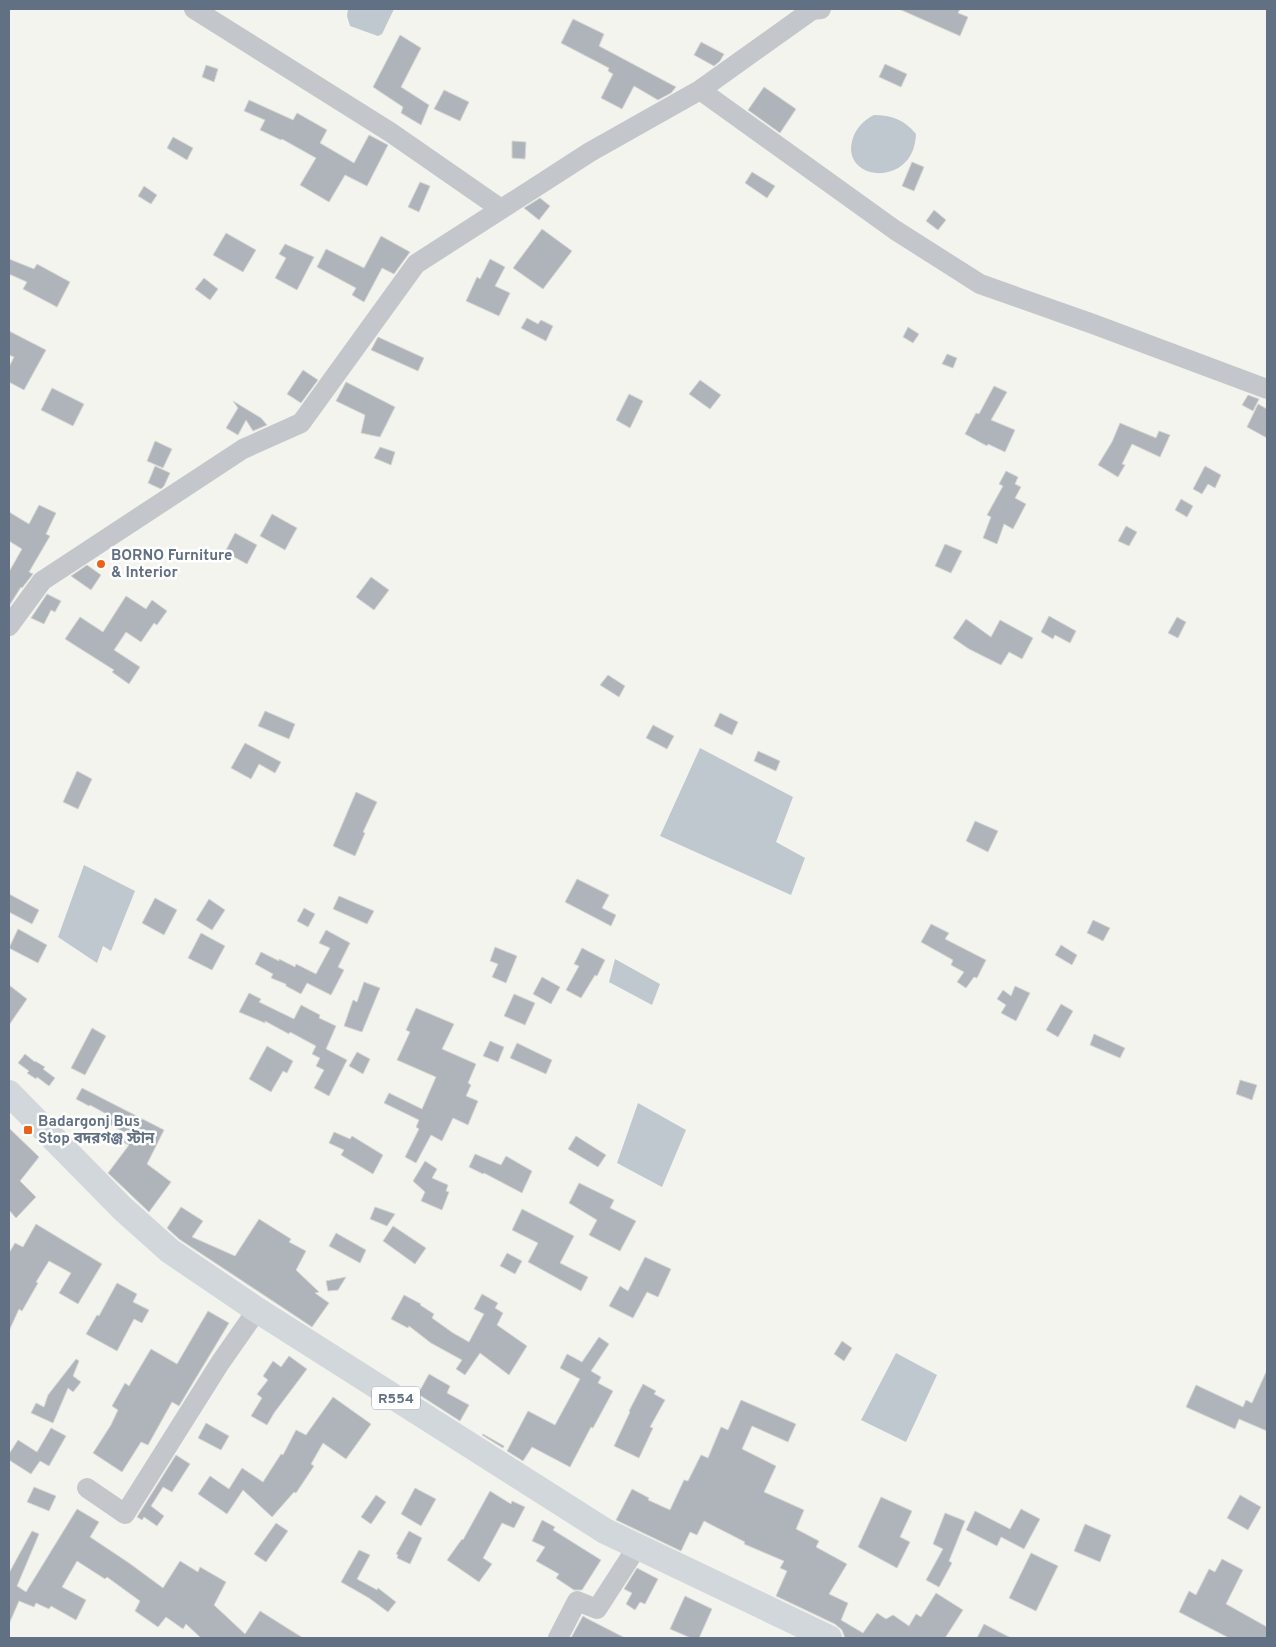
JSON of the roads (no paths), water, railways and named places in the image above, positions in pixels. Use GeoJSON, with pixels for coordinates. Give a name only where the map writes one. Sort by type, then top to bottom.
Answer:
{"type":"FeatureCollection","features":[{"type":"Feature","properties":{"kind":"main road","name":"R554"},"geometry":{"type":"LineString","coordinates":[[9,1093],[122,1209],[170,1251],[257,1310],[605,1531],[829,1638]]}},
{"type":"Feature","properties":{"kind":"street"},"geometry":{"type":"LineString","coordinates":[[194,9],[390,132],[500,209]]}},
{"type":"Feature","properties":{"kind":"street"},"geometry":{"type":"LineString","coordinates":[[9,626],[42,581],[242,449],[301,424],[416,264],[590,152],[700,90],[812,10],[821,9]]}},
{"type":"Feature","properties":{"kind":"street"},"geometry":{"type":"LineString","coordinates":[[700,90],[895,230],[980,284],[1267,389]]}},
{"type":"Feature","properties":{"kind":"street"},"geometry":{"type":"LineString","coordinates":[[87,1488],[125,1514],[220,1363],[257,1310]]}},
{"type":"Feature","properties":{"kind":"street"},"geometry":{"type":"LineString","coordinates":[[558,1638],[577,1601],[597,1609],[637,1547]]}},
{"type":"Feature","properties":{"kind":"place","name":"BORNO Furniture & Interior"},"geometry":{"type":"Point","coordinates":[101,564]}},
{"type":"Feature","properties":{"kind":"place","name":"Badargonj Bus Stop বদরগঞ্জ স্টান"},"geometry":{"type":"Point","coordinates":[28,1130]}}]}
